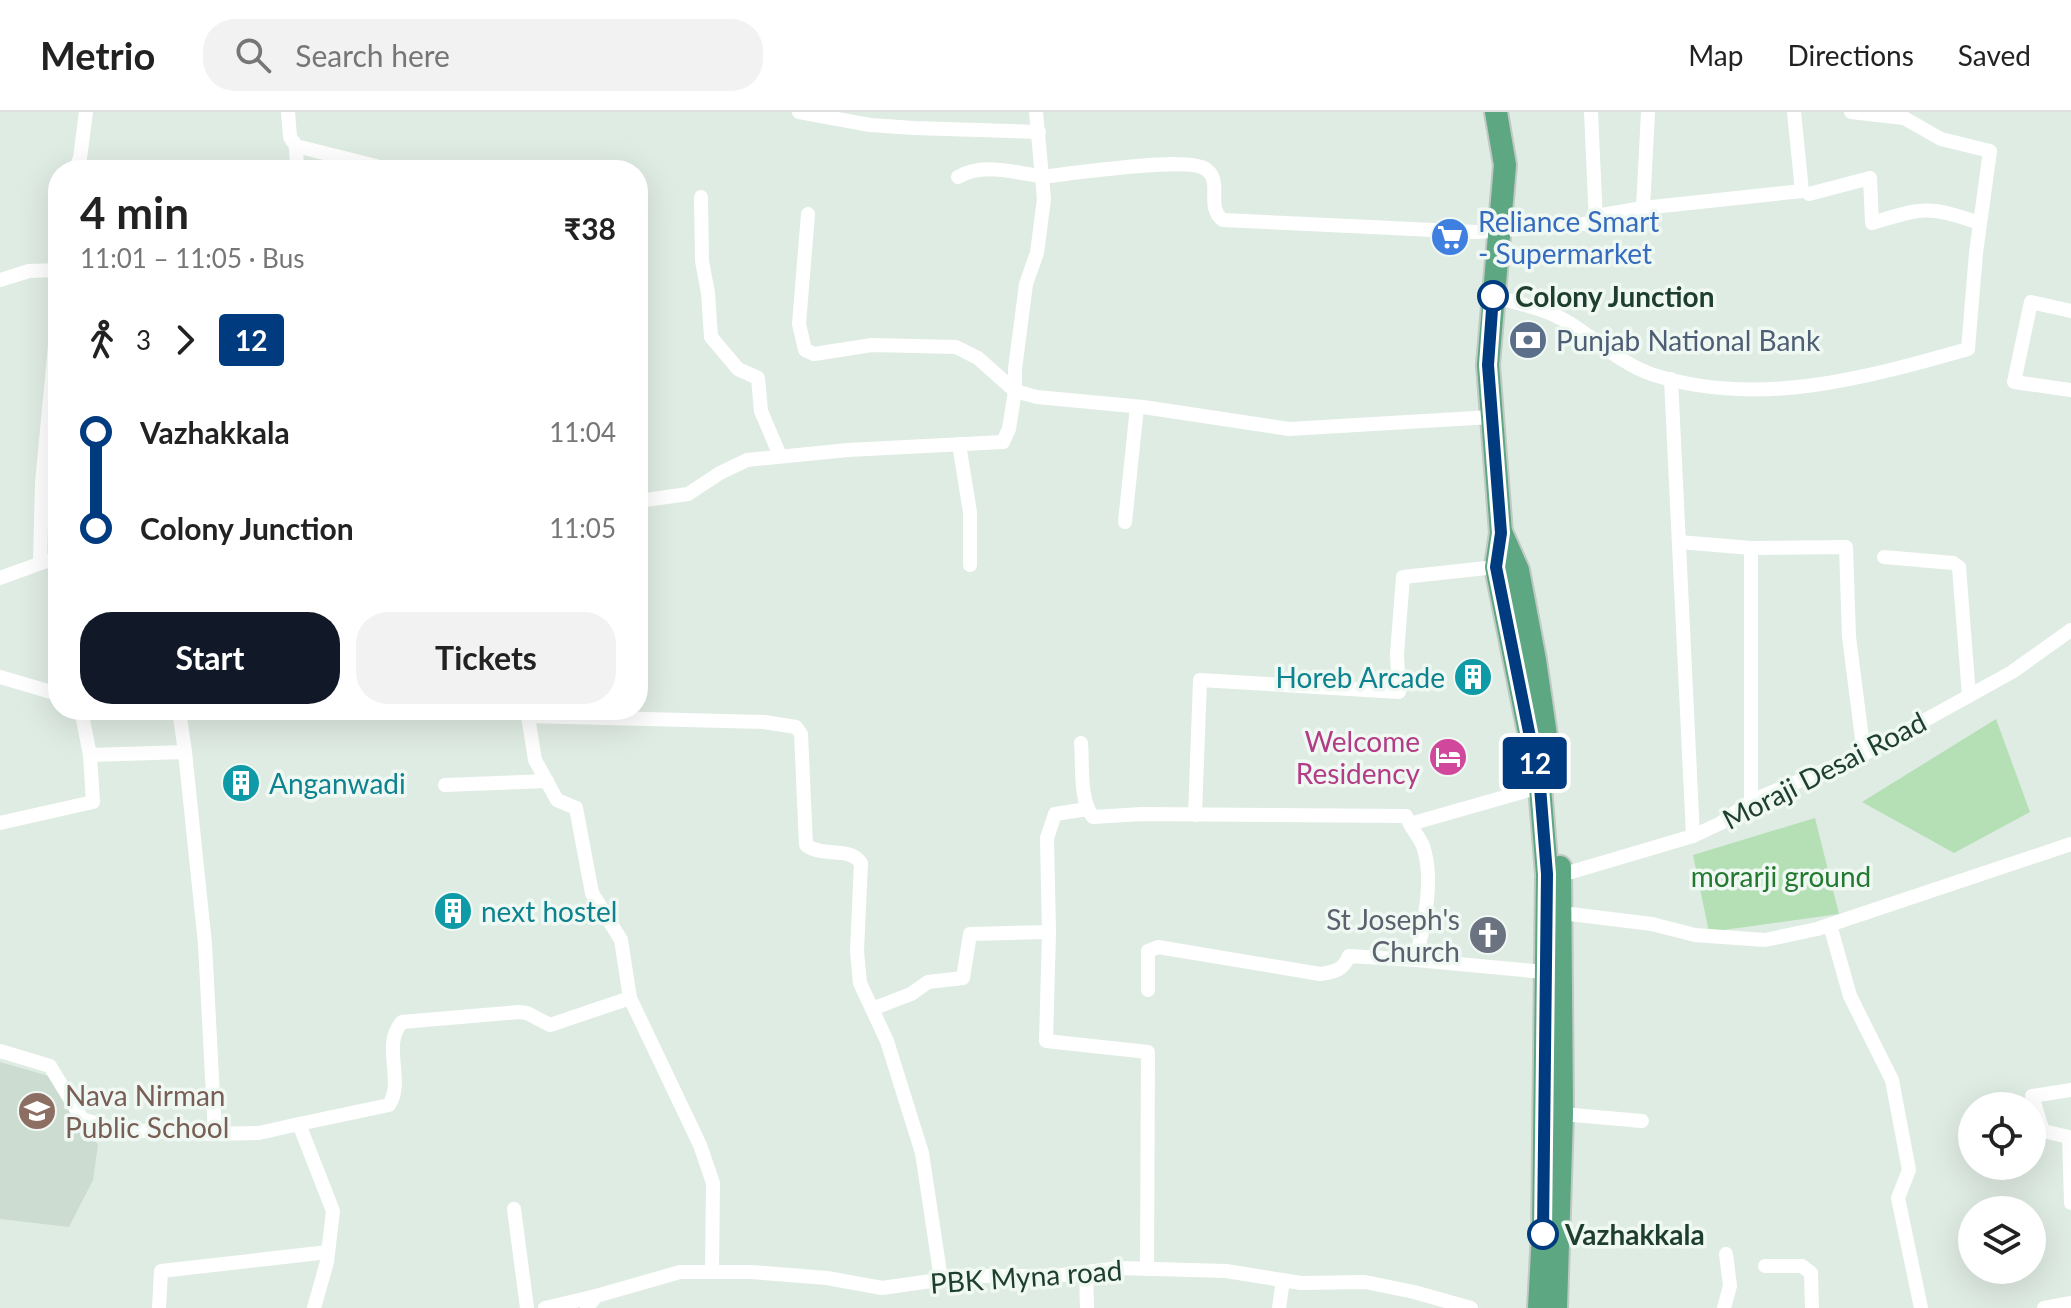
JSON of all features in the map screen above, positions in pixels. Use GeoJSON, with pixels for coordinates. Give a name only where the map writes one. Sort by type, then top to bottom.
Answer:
{"type":"FeatureCollection","features":[{"type":"Feature","properties":{"kind":"main road"},"geometry":{"type":"LineString","coordinates":[[1496,112],[1505,165],[1497,230],[1488,365],[1501,533],[1496,567],[1524,654],[1552,781],[1561,875],[1562,1114],[1556,1308]]}},
{"type":"Feature","properties":{"kind":"main road"},"geometry":{"type":"LineString","coordinates":[[1501,533],[1518,570],[1547,874],[1544,1187],[1539,1308]]}},
{"type":"Feature","properties":{"kind":"street"},"geometry":{"type":"LineString","coordinates":[[79,160],[86,112]]}},
{"type":"Feature","properties":{"kind":"street"},"geometry":{"type":"LineString","coordinates":[[288,112],[290,137],[296,146],[297,160]]}},
{"type":"Feature","properties":{"kind":"street"},"geometry":{"type":"LineString","coordinates":[[799,112],[870,125],[1039,132]]}},
{"type":"Feature","properties":{"kind":"street"},"geometry":{"type":"LineString","coordinates":[[648,500],[688,494],[747,460],[1003,442],[1009,429],[1026,284],[1037,253],[1044,199],[1036,112]]}},
{"type":"Feature","properties":{"kind":"street"},"geometry":{"type":"LineString","coordinates":[[958,177],[971,169],[1042,176],[1159,164],[1195,165],[1207,170],[1213,180],[1213,206],[1216,215],[1223,220],[1476,232],[1596,223],[1591,112]]}},
{"type":"Feature","properties":{"kind":"street"},"geometry":{"type":"LineString","coordinates":[[1643,208],[1648,112]]}},
{"type":"Feature","properties":{"kind":"street"},"geometry":{"type":"LineString","coordinates":[[1596,216],[1802,191],[1794,112]]}},
{"type":"Feature","properties":{"kind":"street"},"geometry":{"type":"LineString","coordinates":[[1493,296],[1553,314],[1624,361],[1650,373],[1671,379],[1745,389],[1825,385],[1969,348],[1979,223],[1990,151],[1941,139],[1904,118],[1881,118],[1851,112]]}},
{"type":"Feature","properties":{"kind":"street"},"geometry":{"type":"LineString","coordinates":[[296,146],[352,160]]}},
{"type":"Feature","properties":{"kind":"street"},"geometry":{"type":"LineString","coordinates":[[1809,194],[1870,178],[1872,223],[1920,209],[1947,212],[1979,223]]}},
{"type":"Feature","properties":{"kind":"street"},"geometry":{"type":"LineString","coordinates":[[701,197],[702,261],[711,337],[738,369],[758,378],[761,411],[780,456]]}},
{"type":"Feature","properties":{"kind":"street"},"geometry":{"type":"LineString","coordinates":[[808,214],[799,324],[805,350],[814,354],[872,345],[956,347],[978,358],[1015,391],[1037,397],[1137,407],[1289,429],[1492,417]]}},
{"type":"Feature","properties":{"kind":"street"},"geometry":{"type":"LineString","coordinates":[[0,280],[29,271],[48,270]]}},
{"type":"Feature","properties":{"kind":"street"},"geometry":{"type":"LineString","coordinates":[[2071,311],[2031,302],[2014,382],[2071,390]]}},
{"type":"Feature","properties":{"kind":"street"},"geometry":{"type":"LineString","coordinates":[[1671,379],[1693,836]]}},
{"type":"Feature","properties":{"kind":"street"},"geometry":{"type":"LineString","coordinates":[[1125,522],[1137,407]]}},
{"type":"Feature","properties":{"kind":"street"},"geometry":{"type":"LineString","coordinates":[[40,563],[42,483],[48,420]]}},
{"type":"Feature","properties":{"kind":"street"},"geometry":{"type":"LineString","coordinates":[[959,444],[970,512],[970,565]]}},
{"type":"Feature","properties":{"kind":"street"},"geometry":{"type":"LineString","coordinates":[[1679,542],[1751,548],[1846,547],[1849,637],[1864,754]]}},
{"type":"Feature","properties":{"kind":"street"},"geometry":{"type":"LineString","coordinates":[[1751,548],[1751,801]]}},
{"type":"Feature","properties":{"kind":"street"},"geometry":{"type":"LineString","coordinates":[[1884,557],[1953,563],[1959,567],[1969,696]]}},
{"type":"Feature","properties":{"kind":"street"},"geometry":{"type":"LineString","coordinates":[[0,578],[48,560]]}},
{"type":"Feature","properties":{"kind":"street"},"geometry":{"type":"LineString","coordinates":[[1195,815],[1200,680],[1399,692],[1397,654],[1403,577],[1496,567]]}},
{"type":"Feature","properties":{"kind":"street","name":"Moraji Desai Road"},"geometry":{"type":"LineString","coordinates":[[1561,875],[1693,836],[1721,823],[1751,801],[1864,754],[2012,672],[2071,630]]}},
{"type":"Feature","properties":{"kind":"street"},"geometry":{"type":"LineString","coordinates":[[0,677],[48,691]]}},
{"type":"Feature","properties":{"kind":"street"},"geometry":{"type":"LineString","coordinates":[[648,718],[750,722],[796,727],[801,734],[806,845],[816,852],[850,854],[861,863],[857,951],[860,983],[887,1041],[922,1153],[941,1279]]}},
{"type":"Feature","properties":{"kind":"street"},"geometry":{"type":"LineString","coordinates":[[0,823],[93,802],[90,755],[83,720]]}},
{"type":"Feature","properties":{"kind":"street"},"geometry":{"type":"LineString","coordinates":[[180,720],[205,944],[215,1134]]}},
{"type":"Feature","properties":{"kind":"street"},"geometry":{"type":"LineString","coordinates":[[528,720],[535,760],[557,800],[576,808],[592,893],[621,940],[630,998],[700,1145],[713,1183],[712,1272]]}},
{"type":"Feature","properties":{"kind":"street"},"geometry":{"type":"LineString","coordinates":[[1081,743],[1087,809],[1093,817],[1406,816],[1423,847],[1427,877],[1424,919],[1416,960]]}},
{"type":"Feature","properties":{"kind":"street"},"geometry":{"type":"LineString","coordinates":[[90,755],[185,752]]}},
{"type":"Feature","properties":{"kind":"street"},"geometry":{"type":"LineString","coordinates":[[445,785],[547,781]]}},
{"type":"Feature","properties":{"kind":"street"},"geometry":{"type":"LineString","coordinates":[[1410,824],[1540,787]]}},
{"type":"Feature","properties":{"kind":"street"},"geometry":{"type":"LineString","coordinates":[[1087,809],[1055,814],[1047,838],[1049,932],[1046,1041],[1148,1052],[1147,1269]]}},
{"type":"Feature","properties":{"kind":"street"},"geometry":{"type":"LineString","coordinates":[[1562,913],[1652,924],[1695,935],[1765,940],[1830,925],[2071,844]]}},
{"type":"Feature","properties":{"kind":"street"},"geometry":{"type":"LineString","coordinates":[[1830,925],[1850,996],[1892,1080],[1909,1170],[1898,1198],[1921,1308]]}},
{"type":"Feature","properties":{"kind":"street"},"geometry":{"type":"LineString","coordinates":[[872,1009],[911,994],[928,982],[963,978],[970,934],[1049,932]]}},
{"type":"Feature","properties":{"kind":"street"},"geometry":{"type":"LineString","coordinates":[[1148,990],[1148,951],[1158,947],[1320,974],[1336,972],[1345,965],[1349,956],[1544,972]]}},
{"type":"Feature","properties":{"kind":"street"},"geometry":{"type":"LineString","coordinates":[[0,1051],[50,1066],[82,1119],[117,1130],[259,1133],[389,1105],[395,1094],[393,1036],[402,1022],[518,1012],[527,1013],[550,1025],[630,998]]}},
{"type":"Feature","properties":{"kind":"street"},"geometry":{"type":"LineString","coordinates":[[2071,1090],[2032,1096],[2043,1131],[2069,1137],[2071,1203]]}},
{"type":"Feature","properties":{"kind":"street"},"geometry":{"type":"LineString","coordinates":[[1562,1114],[1642,1121]]}},
{"type":"Feature","properties":{"kind":"street"},"geometry":{"type":"LineString","coordinates":[[299,1124],[333,1211],[328,1252],[314,1308]]}},
{"type":"Feature","properties":{"kind":"street"},"geometry":{"type":"LineString","coordinates":[[514,1209],[527,1308]]}},
{"type":"Feature","properties":{"kind":"street"},"geometry":{"type":"LineString","coordinates":[[159,1308],[161,1271],[328,1252]]}},
{"type":"Feature","properties":{"kind":"street"},"geometry":{"type":"LineString","coordinates":[[1724,1308],[1730,1286],[1726,1254]]}},
{"type":"Feature","properties":{"kind":"street"},"geometry":{"type":"LineString","coordinates":[[1765,1266],[1802,1266],[1811,1273],[1812,1308]]}},
{"type":"Feature","properties":{"kind":"street","name":"PBK Myna road"},"geometry":{"type":"LineString","coordinates":[[545,1308],[591,1302],[680,1272],[827,1278],[882,1288],[966,1276],[1054,1276],[1119,1268],[1226,1271],[1301,1283],[1365,1282],[1471,1308]]}},
{"type":"Feature","properties":{"kind":"street"},"geometry":{"type":"LineString","coordinates":[[1086,1272],[1087,1308]]}},
{"type":"Feature","properties":{"kind":"street"},"geometry":{"type":"LineString","coordinates":[[1279,1308],[1283,1280]]}},
{"type":"Feature","properties":{"kind":"street"},"geometry":{"type":"LineString","coordinates":[[2044,1308],[2071,1303]]}},
{"type":"Feature","properties":{"kind":"shaded area","name":"Nava Nirman Public School"},"geometry":{"type":"Polygon","coordinates":[[[0,1062],[52,1077],[98,1145],[93,1180],[69,1227],[0,1219],[0,1062]]]}},
{"type":"Feature","properties":{"kind":"green space"},"geometry":{"type":"Polygon","coordinates":[[[1996,719],[2030,812],[1954,853],[1862,802],[1996,719]]]}},
{"type":"Feature","properties":{"kind":"green space","name":"morarji ground"},"geometry":{"type":"Polygon","coordinates":[[[1815,818],[1839,914],[1709,932],[1693,855],[1815,818]]]}},
{"type":"Feature","properties":{"kind":"bus line","name":"12"},"geometry":{"type":"LineString","coordinates":[[1493,296],[1488,365],[1501,533],[1496,567],[1540,787],[1547,874],[1543,1234]]}},
{"type":"Feature","properties":{"kind":"place","name":"Reliance Smart - Supermarket"},"geometry":{"type":"Point","coordinates":[1450,237]}},
{"type":"Feature","properties":{"kind":"place","name":"Colony Junction"},"geometry":{"type":"Point","coordinates":[1493,296]}},
{"type":"Feature","properties":{"kind":"place","name":"Punjab National Bank"},"geometry":{"type":"Point","coordinates":[1528,340]}},
{"type":"Feature","properties":{"kind":"place","name":"Horeb Arcade"},"geometry":{"type":"Point","coordinates":[1473,677]}},
{"type":"Feature","properties":{"kind":"place","name":"Welcome Residency"},"geometry":{"type":"Point","coordinates":[1448,757]}},
{"type":"Feature","properties":{"kind":"place","name":"Anganwadi"},"geometry":{"type":"Point","coordinates":[241,783]}},
{"type":"Feature","properties":{"kind":"place","name":"next hostel"},"geometry":{"type":"Point","coordinates":[453,911]}},
{"type":"Feature","properties":{"kind":"place","name":"St Joseph's Church"},"geometry":{"type":"Point","coordinates":[1488,935]}},
{"type":"Feature","properties":{"kind":"place","name":"Nava Nirman Public School"},"geometry":{"type":"Point","coordinates":[37,1111]}},
{"type":"Feature","properties":{"kind":"place","name":"Vazhakkala"},"geometry":{"type":"Point","coordinates":[1543,1234]}}]}
